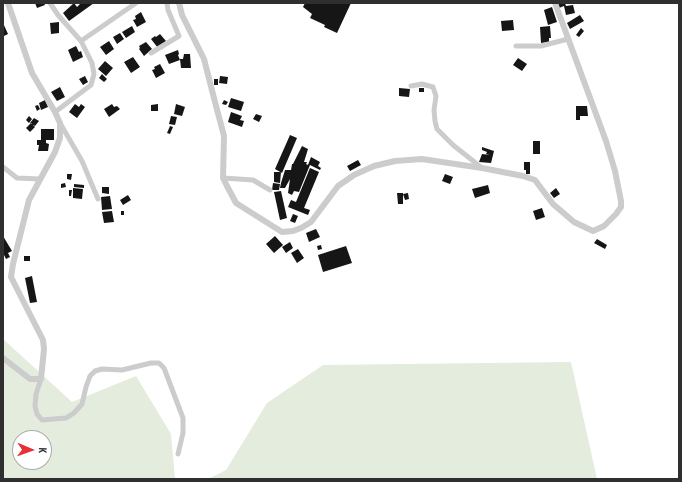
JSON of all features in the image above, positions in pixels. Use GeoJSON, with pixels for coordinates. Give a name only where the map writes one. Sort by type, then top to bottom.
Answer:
{"type":"FeatureCollection","features":[{"type":"Feature","properties":{"kind":"street"},"geometry":{"type":"LineString","coordinates":[[8,3],[32,73],[82,161],[98,199]]}},
{"type":"Feature","properties":{"kind":"street"},"geometry":{"type":"LineString","coordinates":[[50,3],[58,15],[81,41],[92,63],[94,74],[91,85],[55,112]]}},
{"type":"Feature","properties":{"kind":"street"},"geometry":{"type":"LineString","coordinates":[[81,41],[136,3]]}},
{"type":"Feature","properties":{"kind":"street"},"geometry":{"type":"LineString","coordinates":[[151,53],[179,36],[168,10],[167,3]]}},
{"type":"Feature","properties":{"kind":"street"},"geometry":{"type":"LineString","coordinates":[[179,3],[182,15],[204,59],[224,136],[223,178],[230,194],[236,203],[282,232],[297,230],[311,222],[338,186],[354,175],[374,166],[395,161],[422,160],[482,168],[523,176],[535,180],[553,204],[574,222],[593,231],[604,226],[621,207],[621,201],[615,171],[606,141],[555,3]]}},
{"type":"Feature","properties":{"kind":"street"},"geometry":{"type":"LineString","coordinates":[[516,46],[541,46],[568,39]]}},
{"type":"Feature","properties":{"kind":"street"},"geometry":{"type":"LineString","coordinates":[[411,86],[422,84],[433,86],[436,96],[434,110],[435,121],[438,129],[453,145],[482,168]]}},
{"type":"Feature","properties":{"kind":"street"},"geometry":{"type":"LineString","coordinates":[[60,123],[60,138],[55,152],[29,200],[11,277],[43,340],[44,350],[41,380],[34,406],[37,414],[42,420],[66,418],[74,413],[82,404],[90,376],[95,371],[102,369],[122,370],[151,362],[159,363],[164,368],[183,418],[183,432],[178,454]]}},
{"type":"Feature","properties":{"kind":"street"},"geometry":{"type":"LineString","coordinates":[[3,167],[17,178],[40,179]]}},
{"type":"Feature","properties":{"kind":"street"},"geometry":{"type":"LineString","coordinates":[[223,178],[253,180],[270,190]]}},
{"type":"Feature","properties":{"kind":"street"},"geometry":{"type":"LineString","coordinates":[[3,358],[30,379],[41,380]]}},
{"type":"Feature","properties":{"kind":"green space"},"geometry":{"type":"Polygon","coordinates":[[[3,339],[72,402],[136,376],[171,434],[175,479],[3,479],[3,339]]]}},
{"type":"Feature","properties":{"kind":"green space"},"geometry":{"type":"Polygon","coordinates":[[[571,362],[597,479],[208,479],[226,470],[267,403],[323,365],[571,362]]]}},
{"type":"Feature","properties":{"kind":"building"},"geometry":{"type":"Polygon","coordinates":[[[35,3],[44,3],[45,5],[37,8],[35,3]]]}},
{"type":"Feature","properties":{"kind":"building"},"geometry":{"type":"Polygon","coordinates":[[[74,3],[77,7],[81,3],[94,3],[69,21],[63,13],[74,3]]]}},
{"type":"Feature","properties":{"kind":"building"},"geometry":{"type":"Polygon","coordinates":[[[305,3],[351,3],[337,33],[310,18],[312,14],[303,7],[305,3]]]}},
{"type":"Feature","properties":{"kind":"building"},"geometry":{"type":"Polygon","coordinates":[[[558,3],[565,3],[566,6],[573,5],[575,13],[566,15],[564,6],[559,8],[558,3]]]}},
{"type":"Feature","properties":{"kind":"building"},"geometry":{"type":"Polygon","coordinates":[[[552,7],[557,22],[548,25],[544,10],[552,7]]]}},
{"type":"Feature","properties":{"kind":"building"},"geometry":{"type":"Polygon","coordinates":[[[141,12],[146,22],[137,27],[133,20],[136,19],[135,16],[141,12]]]}},
{"type":"Feature","properties":{"kind":"building"},"geometry":{"type":"Polygon","coordinates":[[[580,15],[584,21],[570,29],[567,23],[580,15]]]}},
{"type":"Feature","properties":{"kind":"building"},"geometry":{"type":"Polygon","coordinates":[[[513,20],[514,30],[502,31],[501,21],[513,20]]]}},
{"type":"Feature","properties":{"kind":"building"},"geometry":{"type":"Polygon","coordinates":[[[59,22],[59,33],[51,34],[50,23],[59,22]]]}},
{"type":"Feature","properties":{"kind":"building"},"geometry":{"type":"Polygon","coordinates":[[[3,23],[8,34],[4,36],[3,34],[3,23]]]}},
{"type":"Feature","properties":{"kind":"building"},"geometry":{"type":"Polygon","coordinates":[[[132,26],[135,32],[126,38],[122,32],[132,26]]]}},
{"type":"Feature","properties":{"kind":"building"},"geometry":{"type":"Polygon","coordinates":[[[550,26],[551,38],[549,38],[549,42],[541,43],[540,27],[550,26]]]}},
{"type":"Feature","properties":{"kind":"building"},"geometry":{"type":"Polygon","coordinates":[[[581,28],[584,31],[579,37],[576,35],[581,28]]]}},
{"type":"Feature","properties":{"kind":"building"},"geometry":{"type":"Polygon","coordinates":[[[120,33],[124,39],[117,44],[113,37],[120,33]]]}},
{"type":"Feature","properties":{"kind":"building"},"geometry":{"type":"Polygon","coordinates":[[[160,34],[166,41],[158,48],[151,39],[160,34]]]}},
{"type":"Feature","properties":{"kind":"building"},"geometry":{"type":"Polygon","coordinates":[[[109,41],[114,49],[106,55],[100,47],[109,41]]]}},
{"type":"Feature","properties":{"kind":"building"},"geometry":{"type":"Polygon","coordinates":[[[146,42],[152,49],[144,56],[139,49],[139,46],[146,42]]]}},
{"type":"Feature","properties":{"kind":"building"},"geometry":{"type":"Polygon","coordinates":[[[76,46],[79,52],[81,51],[83,57],[73,62],[68,50],[76,46]]]}},
{"type":"Feature","properties":{"kind":"building"},"geometry":{"type":"Polygon","coordinates":[[[178,50],[180,60],[169,64],[165,55],[178,50]]]}},
{"type":"Feature","properties":{"kind":"building"},"geometry":{"type":"Polygon","coordinates":[[[184,54],[190,54],[191,68],[181,68],[180,59],[183,59],[184,54]]]}},
{"type":"Feature","properties":{"kind":"building"},"geometry":{"type":"Polygon","coordinates":[[[133,57],[140,67],[131,73],[124,62],[133,57]]]}},
{"type":"Feature","properties":{"kind":"building"},"geometry":{"type":"Polygon","coordinates":[[[518,58],[527,64],[522,71],[513,65],[518,58]]]}},
{"type":"Feature","properties":{"kind":"building"},"geometry":{"type":"Polygon","coordinates":[[[105,61],[113,68],[106,76],[98,69],[105,61]]]}},
{"type":"Feature","properties":{"kind":"building"},"geometry":{"type":"Polygon","coordinates":[[[160,64],[165,73],[156,78],[152,70],[160,64]]]}},
{"type":"Feature","properties":{"kind":"building"},"geometry":{"type":"Polygon","coordinates":[[[102,74],[107,79],[104,82],[99,78],[102,74]]]}},
{"type":"Feature","properties":{"kind":"building"},"geometry":{"type":"Polygon","coordinates":[[[85,76],[88,82],[83,85],[79,79],[85,76]]]}},
{"type":"Feature","properties":{"kind":"building"},"geometry":{"type":"Polygon","coordinates":[[[220,76],[228,77],[227,84],[219,83],[220,76]]]}},
{"type":"Feature","properties":{"kind":"building"},"geometry":{"type":"Polygon","coordinates":[[[214,79],[218,79],[218,85],[214,85],[214,79]]]}},
{"type":"Feature","properties":{"kind":"building"},"geometry":{"type":"Polygon","coordinates":[[[60,87],[65,97],[57,101],[51,92],[60,87]]]}},
{"type":"Feature","properties":{"kind":"building"},"geometry":{"type":"Polygon","coordinates":[[[399,88],[410,89],[409,97],[399,96],[399,88]]]}},
{"type":"Feature","properties":{"kind":"building"},"geometry":{"type":"Polygon","coordinates":[[[419,88],[424,88],[424,92],[419,92],[419,88]]]}},
{"type":"Feature","properties":{"kind":"building"},"geometry":{"type":"Polygon","coordinates":[[[231,98],[244,102],[241,111],[228,107],[231,98]]]}},
{"type":"Feature","properties":{"kind":"building"},"geometry":{"type":"Polygon","coordinates":[[[45,100],[48,107],[41,110],[39,103],[45,100]]]}},
{"type":"Feature","properties":{"kind":"building"},"geometry":{"type":"Polygon","coordinates":[[[224,100],[228,102],[226,105],[222,104],[224,100]]]}},
{"type":"Feature","properties":{"kind":"building"},"geometry":{"type":"Polygon","coordinates":[[[75,104],[79,107],[81,104],[85,107],[77,118],[69,112],[75,104]]]}},
{"type":"Feature","properties":{"kind":"building"},"geometry":{"type":"Polygon","coordinates":[[[112,104],[114,107],[117,106],[120,109],[109,117],[104,109],[112,104]]]}},
{"type":"Feature","properties":{"kind":"building"},"geometry":{"type":"Polygon","coordinates":[[[158,104],[158,111],[151,111],[151,105],[158,104]]]}},
{"type":"Feature","properties":{"kind":"building"},"geometry":{"type":"Polygon","coordinates":[[[176,104],[185,107],[182,116],[174,114],[176,104]]]}},
{"type":"Feature","properties":{"kind":"building"},"geometry":{"type":"Polygon","coordinates":[[[38,105],[40,109],[37,111],[35,106],[38,105]]]}},
{"type":"Feature","properties":{"kind":"building"},"geometry":{"type":"Polygon","coordinates":[[[576,106],[587,106],[588,116],[580,116],[580,120],[576,120],[576,106]]]}},
{"type":"Feature","properties":{"kind":"building"},"geometry":{"type":"Polygon","coordinates":[[[231,112],[242,116],[240,120],[244,121],[242,127],[228,122],[231,112]]]}},
{"type":"Feature","properties":{"kind":"building"},"geometry":{"type":"Polygon","coordinates":[[[256,114],[262,116],[259,122],[253,119],[256,114]]]}},
{"type":"Feature","properties":{"kind":"building"},"geometry":{"type":"Polygon","coordinates":[[[29,116],[32,119],[29,123],[26,120],[29,116]]]}},
{"type":"Feature","properties":{"kind":"building"},"geometry":{"type":"Polygon","coordinates":[[[171,116],[177,117],[175,125],[169,124],[171,116]]]}},
{"type":"Feature","properties":{"kind":"building"},"geometry":{"type":"Polygon","coordinates":[[[34,118],[39,121],[35,126],[30,123],[34,118]]]}},
{"type":"Feature","properties":{"kind":"building"},"geometry":{"type":"Polygon","coordinates":[[[31,123],[35,127],[30,132],[26,128],[31,123]]]}},
{"type":"Feature","properties":{"kind":"building"},"geometry":{"type":"Polygon","coordinates":[[[170,126],[173,127],[170,134],[167,133],[170,126]]]}},
{"type":"Feature","properties":{"kind":"building"},"geometry":{"type":"Polygon","coordinates":[[[41,129],[54,129],[54,140],[46,140],[46,143],[49,144],[48,151],[38,151],[39,145],[37,145],[37,140],[41,140],[41,129]]]}},
{"type":"Feature","properties":{"kind":"building"},"geometry":{"type":"Polygon","coordinates":[[[290,135],[297,138],[282,173],[275,169],[290,135]]]}},
{"type":"Feature","properties":{"kind":"building"},"geometry":{"type":"Polygon","coordinates":[[[533,141],[540,141],[540,154],[533,154],[533,141]]]}},
{"type":"Feature","properties":{"kind":"building"},"geometry":{"type":"Polygon","coordinates":[[[302,146],[308,149],[304,162],[307,162],[306,164],[308,165],[311,157],[320,162],[318,166],[321,168],[320,170],[310,165],[299,192],[294,191],[292,195],[288,193],[290,179],[285,188],[280,188],[281,183],[285,170],[291,170],[292,164],[302,146]]]}},
{"type":"Feature","properties":{"kind":"building"},"geometry":{"type":"Polygon","coordinates":[[[482,147],[494,151],[491,163],[479,162],[482,154],[490,155],[486,154],[487,152],[482,150],[482,147]]]}},
{"type":"Feature","properties":{"kind":"building"},"geometry":{"type":"Polygon","coordinates":[[[358,160],[361,165],[350,171],[347,166],[358,160]]]}},
{"type":"Feature","properties":{"kind":"building"},"geometry":{"type":"Polygon","coordinates":[[[524,162],[530,162],[530,174],[526,174],[526,170],[524,170],[524,162]]]}},
{"type":"Feature","properties":{"kind":"building"},"geometry":{"type":"Polygon","coordinates":[[[310,168],[319,172],[304,208],[310,210],[308,215],[288,207],[291,200],[296,202],[310,168]]]}},
{"type":"Feature","properties":{"kind":"building"},"geometry":{"type":"Polygon","coordinates":[[[274,172],[281,172],[280,183],[274,182],[274,172]]]}},
{"type":"Feature","properties":{"kind":"building"},"geometry":{"type":"Polygon","coordinates":[[[67,174],[72,174],[71,180],[67,179],[67,174]]]}},
{"type":"Feature","properties":{"kind":"building"},"geometry":{"type":"Polygon","coordinates":[[[445,174],[453,177],[450,184],[442,181],[445,174]]]}},
{"type":"Feature","properties":{"kind":"building"},"geometry":{"type":"Polygon","coordinates":[[[65,183],[66,187],[61,188],[61,184],[65,183]]]}},
{"type":"Feature","properties":{"kind":"building"},"geometry":{"type":"Polygon","coordinates":[[[273,183],[280,184],[279,190],[272,190],[273,183]]]}},
{"type":"Feature","properties":{"kind":"building"},"geometry":{"type":"Polygon","coordinates":[[[74,184],[84,185],[84,188],[74,187],[74,184]]]}},
{"type":"Feature","properties":{"kind":"building"},"geometry":{"type":"Polygon","coordinates":[[[488,185],[490,193],[475,198],[472,189],[488,185]]]}},
{"type":"Feature","properties":{"kind":"building"},"geometry":{"type":"Polygon","coordinates":[[[102,187],[109,187],[109,194],[102,193],[102,187]]]}},
{"type":"Feature","properties":{"kind":"building"},"geometry":{"type":"Polygon","coordinates":[[[73,188],[83,189],[82,199],[73,198],[73,188]]]}},
{"type":"Feature","properties":{"kind":"building"},"geometry":{"type":"Polygon","coordinates":[[[556,188],[560,194],[554,198],[550,193],[556,188]]]}},
{"type":"Feature","properties":{"kind":"building"},"geometry":{"type":"Polygon","coordinates":[[[69,190],[72,190],[71,196],[69,196],[69,190]]]}},
{"type":"Feature","properties":{"kind":"building"},"geometry":{"type":"Polygon","coordinates":[[[281,191],[287,218],[280,220],[274,192],[281,191]]]}},
{"type":"Feature","properties":{"kind":"building"},"geometry":{"type":"Polygon","coordinates":[[[397,193],[403,193],[403,204],[398,204],[397,193]]]}},
{"type":"Feature","properties":{"kind":"building"},"geometry":{"type":"Polygon","coordinates":[[[408,193],[409,199],[405,200],[403,194],[408,193]]]}},
{"type":"Feature","properties":{"kind":"building"},"geometry":{"type":"Polygon","coordinates":[[[128,195],[131,200],[123,205],[120,200],[128,195]]]}},
{"type":"Feature","properties":{"kind":"building"},"geometry":{"type":"Polygon","coordinates":[[[110,196],[112,209],[102,210],[101,197],[110,196]]]}},
{"type":"Feature","properties":{"kind":"building"},"geometry":{"type":"Polygon","coordinates":[[[542,208],[545,217],[536,220],[533,211],[542,208]]]}},
{"type":"Feature","properties":{"kind":"building"},"geometry":{"type":"Polygon","coordinates":[[[112,211],[114,222],[104,223],[102,212],[112,211]]]}},
{"type":"Feature","properties":{"kind":"building"},"geometry":{"type":"Polygon","coordinates":[[[121,211],[124,211],[124,215],[121,215],[121,211]]]}},
{"type":"Feature","properties":{"kind":"building"},"geometry":{"type":"Polygon","coordinates":[[[293,214],[298,216],[295,223],[290,221],[293,214]]]}},
{"type":"Feature","properties":{"kind":"building"},"geometry":{"type":"Polygon","coordinates":[[[316,229],[320,237],[309,242],[306,233],[316,229]]]}},
{"type":"Feature","properties":{"kind":"building"},"geometry":{"type":"Polygon","coordinates":[[[3,236],[12,251],[8,253],[10,257],[6,259],[4,255],[3,256],[3,236]]]}},
{"type":"Feature","properties":{"kind":"building"},"geometry":{"type":"Polygon","coordinates":[[[275,236],[283,245],[274,253],[266,244],[275,236]]]}},
{"type":"Feature","properties":{"kind":"building"},"geometry":{"type":"Polygon","coordinates":[[[597,239],[607,245],[605,249],[594,243],[597,239]]]}},
{"type":"Feature","properties":{"kind":"building"},"geometry":{"type":"Polygon","coordinates":[[[290,242],[293,248],[286,253],[282,247],[290,242]]]}},
{"type":"Feature","properties":{"kind":"building"},"geometry":{"type":"Polygon","coordinates":[[[321,245],[322,249],[318,250],[317,246],[321,245]]]}},
{"type":"Feature","properties":{"kind":"building"},"geometry":{"type":"Polygon","coordinates":[[[346,246],[352,263],[323,272],[318,255],[346,246]]]}},
{"type":"Feature","properties":{"kind":"building"},"geometry":{"type":"Polygon","coordinates":[[[298,249],[304,258],[297,263],[291,253],[298,249]]]}},
{"type":"Feature","properties":{"kind":"building"},"geometry":{"type":"Polygon","coordinates":[[[24,256],[30,256],[30,261],[24,261],[24,256]]]}},
{"type":"Feature","properties":{"kind":"building"},"geometry":{"type":"Polygon","coordinates":[[[32,276],[37,302],[30,303],[25,278],[32,276]]]}}]}
